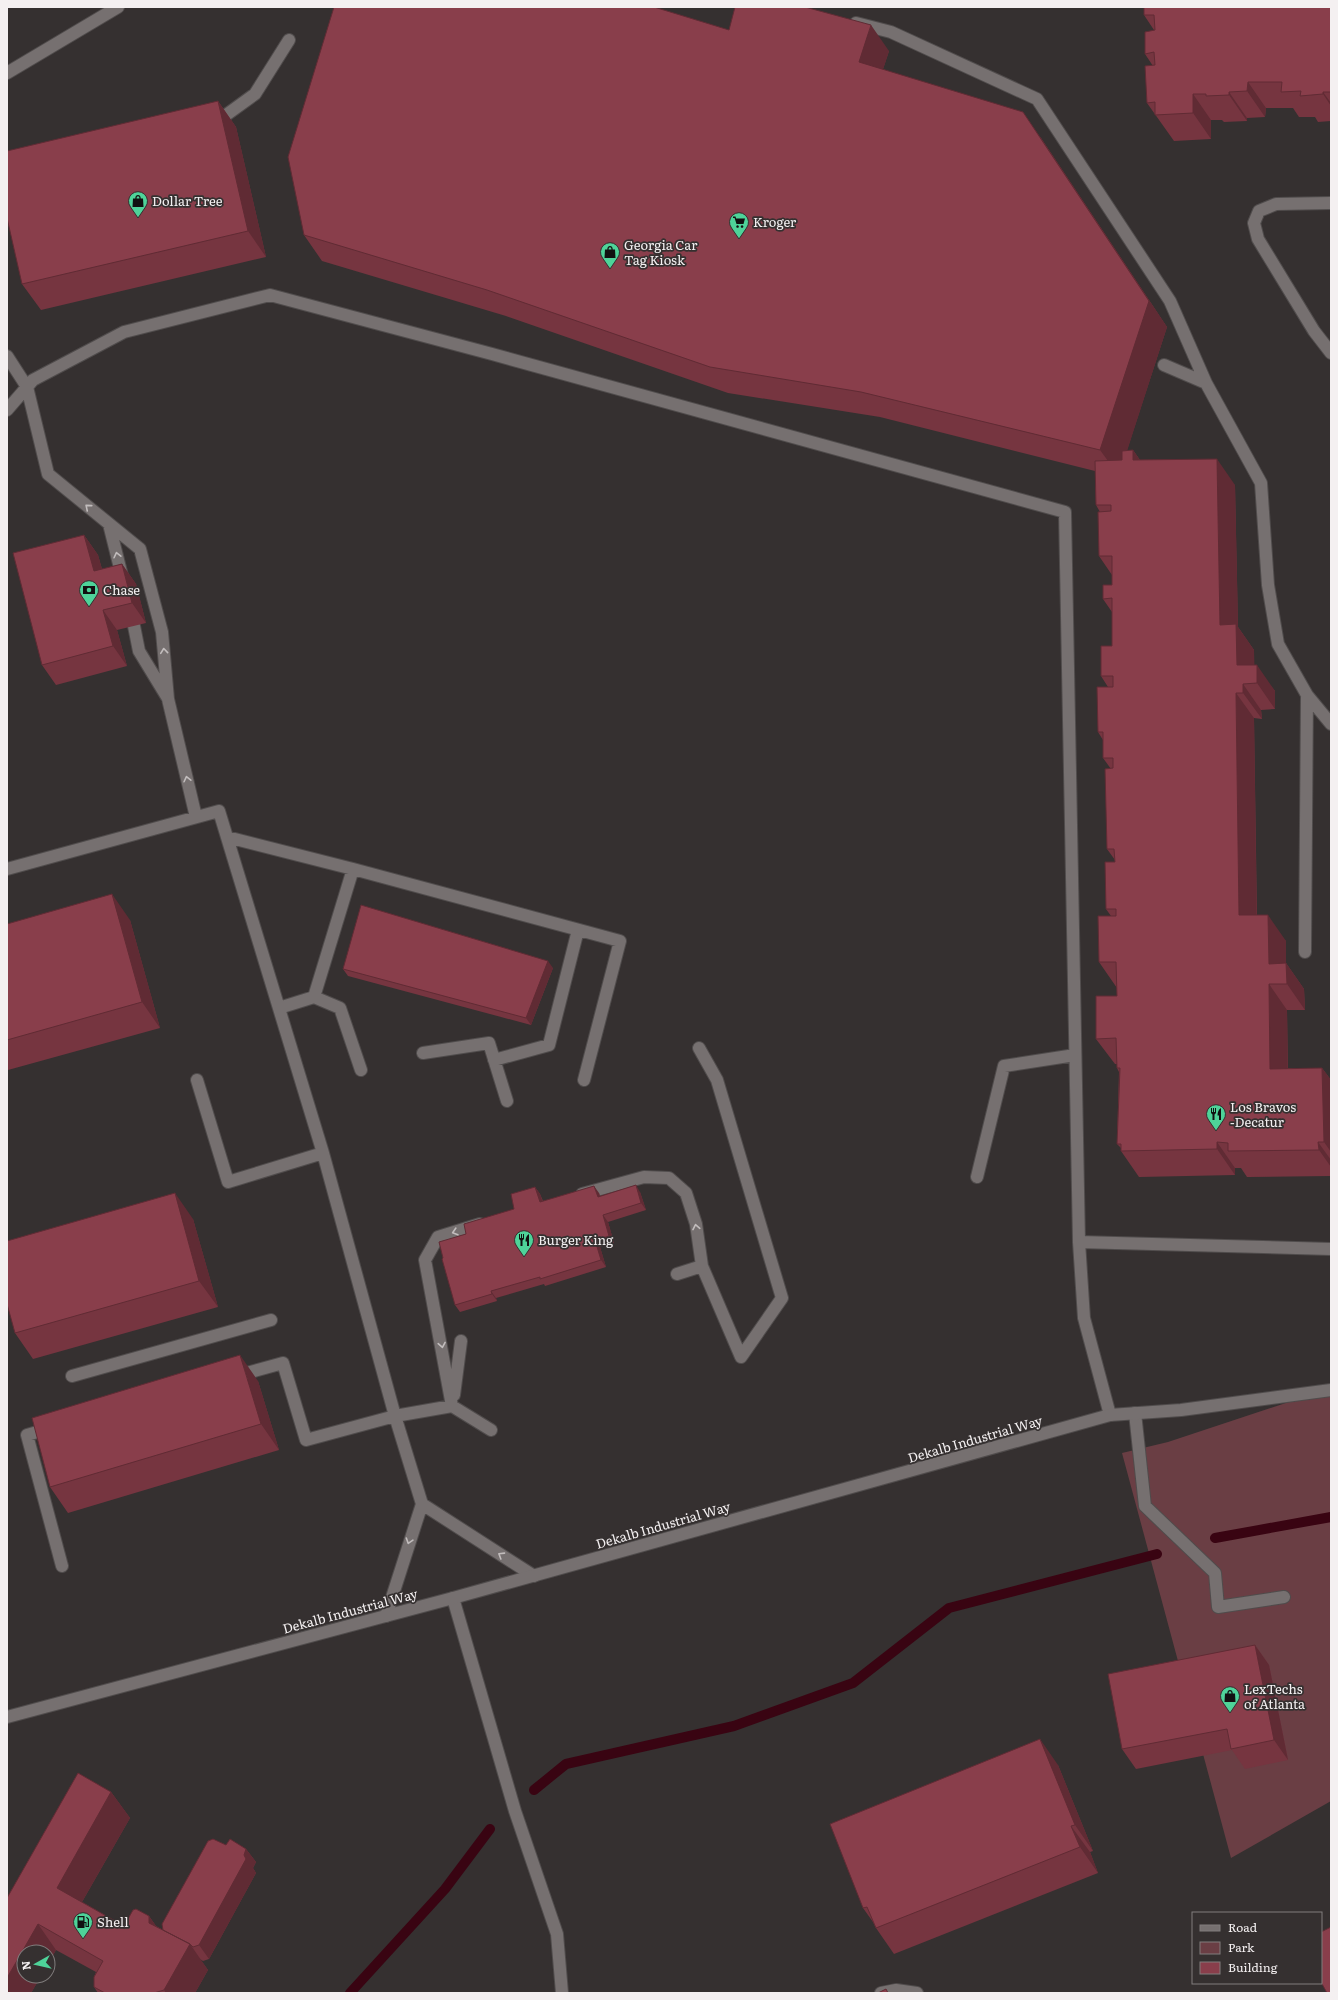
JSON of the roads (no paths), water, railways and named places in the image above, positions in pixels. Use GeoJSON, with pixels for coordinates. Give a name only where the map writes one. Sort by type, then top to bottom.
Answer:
{"type":"FeatureCollection","features":[{"type":"Feature","properties":{"kind":"main road"},"geometry":{"type":"LineString","coordinates":[[7,73],[118,7]]}},
{"type":"Feature","properties":{"kind":"main road"},"geometry":{"type":"LineString","coordinates":[[848,21],[891,32],[1037,99],[1170,301],[1206,383],[1261,483],[1268,585],[1278,644],[1307,696],[1331,724]]}},
{"type":"Feature","properties":{"kind":"main road"},"geometry":{"type":"LineString","coordinates":[[215,123],[256,94],[289,40]]}},
{"type":"Feature","properties":{"kind":"main road"},"geometry":{"type":"LineString","coordinates":[[1331,203],[1276,204],[1259,211],[1254,224],[1258,239],[1314,331],[1331,353]]}},
{"type":"Feature","properties":{"kind":"main road"},"geometry":{"type":"LineString","coordinates":[[7,410],[33,380],[124,332],[270,295],[492,354],[1065,512],[1079,1242],[1084,1318],[1110,1415]]}},
{"type":"Feature","properties":{"kind":"main road"},"geometry":{"type":"LineString","coordinates":[[7,356],[27,387],[48,474],[140,549],[162,632],[168,699],[196,817]]}},
{"type":"Feature","properties":{"kind":"main road"},"geometry":{"type":"LineString","coordinates":[[1164,365],[1206,383]]}},
{"type":"Feature","properties":{"kind":"main road"},"geometry":{"type":"LineString","coordinates":[[109,524],[124,587]]}},
{"type":"Feature","properties":{"kind":"main road"},"geometry":{"type":"LineString","coordinates":[[134,626],[139,651],[168,699]]}},
{"type":"Feature","properties":{"kind":"main road"},"geometry":{"type":"LineString","coordinates":[[1305,952],[1307,696]]}},
{"type":"Feature","properties":{"kind":"main road"},"geometry":{"type":"LineString","coordinates":[[7,869],[219,811],[323,1153],[395,1416],[422,1504],[386,1616]]}},
{"type":"Feature","properties":{"kind":"main road"},"geometry":{"type":"LineString","coordinates":[[227,837],[353,869],[620,941],[584,1080]]}},
{"type":"Feature","properties":{"kind":"main road"},"geometry":{"type":"LineString","coordinates":[[314,997],[353,869]]}},
{"type":"Feature","properties":{"kind":"main road"},"geometry":{"type":"LineString","coordinates":[[494,1060],[549,1044],[578,930]]}},
{"type":"Feature","properties":{"kind":"main road"},"geometry":{"type":"LineString","coordinates":[[279,1008],[314,997],[340,1008],[361,1070]]}},
{"type":"Feature","properties":{"kind":"main road"},"geometry":{"type":"LineString","coordinates":[[423,1054],[489,1043],[507,1101]]}},
{"type":"Feature","properties":{"kind":"main road"},"geometry":{"type":"LineString","coordinates":[[567,1198],[644,1177],[669,1178],[686,1193],[696,1224],[702,1266],[741,1357],[782,1298],[717,1080],[699,1048]]}},
{"type":"Feature","properties":{"kind":"main road"},"geometry":{"type":"LineString","coordinates":[[977,1177],[1004,1066],[1075,1056]]}},
{"type":"Feature","properties":{"kind":"main road"},"geometry":{"type":"LineString","coordinates":[[197,1080],[228,1182],[323,1153]]}},
{"type":"Feature","properties":{"kind":"main road"},"geometry":{"type":"LineString","coordinates":[[452,1406],[425,1260],[438,1237],[489,1221]]}},
{"type":"Feature","properties":{"kind":"main road"},"geometry":{"type":"LineString","coordinates":[[1079,1242],[1331,1249]]}},
{"type":"Feature","properties":{"kind":"main road"},"geometry":{"type":"LineString","coordinates":[[677,1274],[702,1266]]}},
{"type":"Feature","properties":{"kind":"main road"},"geometry":{"type":"LineString","coordinates":[[72,1376],[271,1320]]}},
{"type":"Feature","properties":{"kind":"main road"},"geometry":{"type":"LineString","coordinates":[[452,1406],[461,1341]]}},
{"type":"Feature","properties":{"kind":"main road"},"geometry":{"type":"LineString","coordinates":[[223,1380],[284,1363],[306,1440],[395,1416],[452,1406],[491,1430]]}},
{"type":"Feature","properties":{"kind":"main road","name":"Dekalb Industrial Way"},"geometry":{"type":"LineString","coordinates":[[7,1717],[534,1576],[1110,1415],[1181,1410],[1331,1390]]}},
{"type":"Feature","properties":{"kind":"main road"},"geometry":{"type":"LineString","coordinates":[[1135,1413],[1145,1506],[1215,1573],[1218,1607],[1284,1598]]}},
{"type":"Feature","properties":{"kind":"main road"},"geometry":{"type":"LineString","coordinates":[[62,1566],[27,1435],[64,1424]]}},
{"type":"Feature","properties":{"kind":"main road"},"geometry":{"type":"LineString","coordinates":[[422,1504],[534,1576]]}},
{"type":"Feature","properties":{"kind":"main road"},"geometry":{"type":"LineString","coordinates":[[453,1598],[515,1811],[556,1934],[562,1993]]}},
{"type":"Feature","properties":{"kind":"main road"},"geometry":{"type":"LineString","coordinates":[[881,1993],[896,1990],[917,1993]]}},
{"type":"Feature","properties":{"kind":"waterway"},"geometry":{"type":"LineString","coordinates":[[1215,1538],[1331,1517]]}},
{"type":"Feature","properties":{"kind":"waterway"},"geometry":{"type":"LineString","coordinates":[[534,1790],[566,1764],[734,1726],[853,1683],[949,1608],[1157,1554]]}},
{"type":"Feature","properties":{"kind":"waterway"},"geometry":{"type":"LineString","coordinates":[[350,1993],[445,1889],[490,1829]]}},
{"type":"Feature","properties":{"kind":"place","name":"Dollar Tree"},"geometry":{"type":"Point","coordinates":[138,218]}},
{"type":"Feature","properties":{"kind":"place","name":"Kroger"},"geometry":{"type":"Point","coordinates":[739,239]}},
{"type":"Feature","properties":{"kind":"place","name":"Georgia Car Tag Kiosk"},"geometry":{"type":"Point","coordinates":[610,269]}},
{"type":"Feature","properties":{"kind":"place","name":"Chase"},"geometry":{"type":"Point","coordinates":[89,607]}},
{"type":"Feature","properties":{"kind":"place","name":"Los Bravos -Decatur"},"geometry":{"type":"Point","coordinates":[1216,1131]}},
{"type":"Feature","properties":{"kind":"place","name":"Burger King"},"geometry":{"type":"Point","coordinates":[524,1257]}},
{"type":"Feature","properties":{"kind":"place","name":"LexTechs of Atlanta"},"geometry":{"type":"Point","coordinates":[1230,1713]}},
{"type":"Feature","properties":{"kind":"place","name":"Shell"},"geometry":{"type":"Point","coordinates":[83,1939]}}]}
